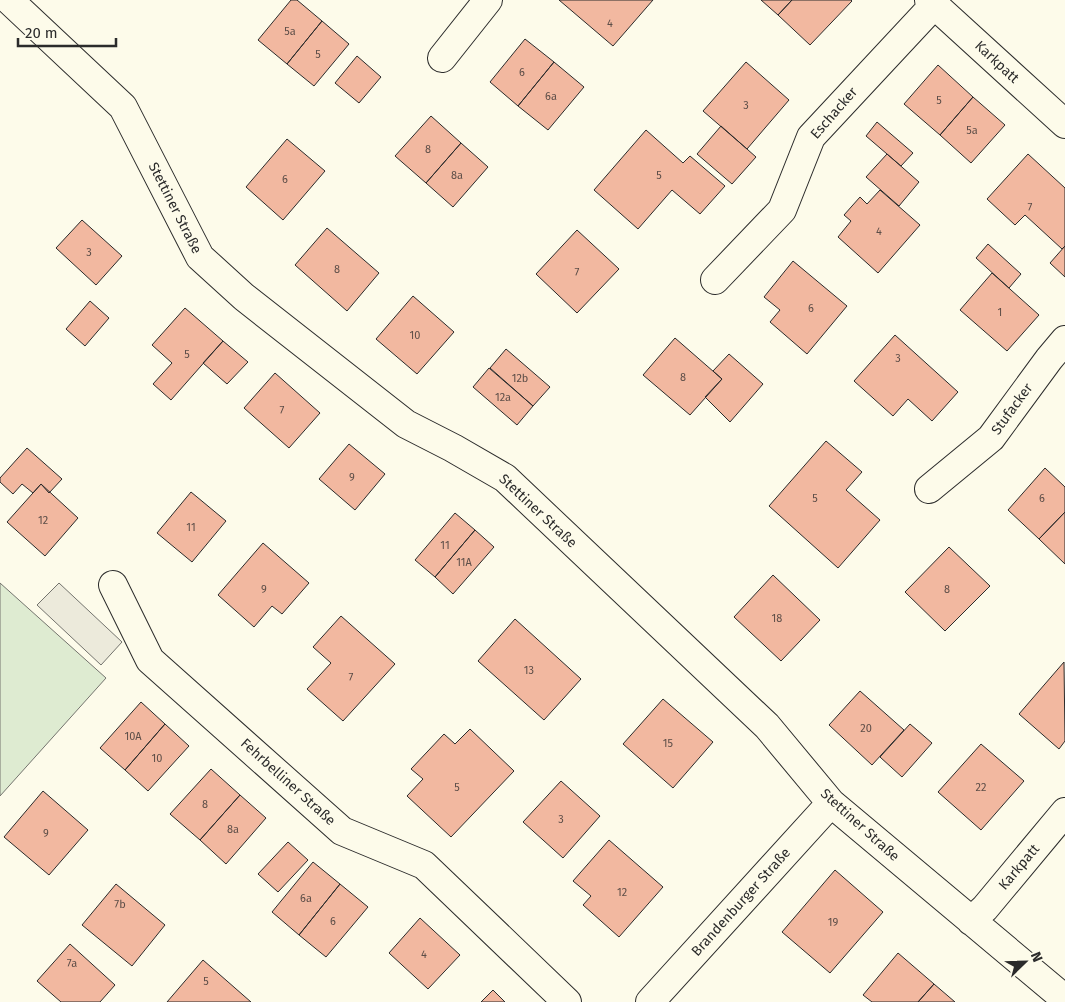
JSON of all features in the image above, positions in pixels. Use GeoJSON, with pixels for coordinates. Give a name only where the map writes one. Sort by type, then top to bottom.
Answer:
{"type":"FeatureCollection","features":[{"type":"Feature","properties":{"kind":"street","name":"Stettiner Straße"},"geometry":{"type":"LineString","coordinates":[[9,0],[123,107],[200,257],[244,297],[406,424],[505,478],[767,726],[831,803],[1065,999]]}},
{"type":"Feature","properties":{"kind":"street"},"geometry":{"type":"LineString","coordinates":[[442,58],[488,0]]}},
{"type":"Feature","properties":{"kind":"street","name":"Karkpatt"},"geometry":{"type":"LineString","coordinates":[[932,2],[1065,124]]}},
{"type":"Feature","properties":{"kind":"street","name":"Eschacker"},"geometry":{"type":"LineString","coordinates":[[715,280],[782,210],[811,137],[932,2]]}},
{"type":"Feature","properties":{"kind":"street","name":"Stufacker"},"geometry":{"type":"LineString","coordinates":[[928,489],[991,438],[1049,358],[1065,340]]}},
{"type":"Feature","properties":{"kind":"street","name":"Fehrbelliner Straße"},"geometry":{"type":"LineString","coordinates":[[113,585],[150,660],[342,831],[424,865],[567,1002]]}},
{"type":"Feature","properties":{"kind":"street","name":"Brandenburger Straße"},"geometry":{"type":"LineString","coordinates":[[650,1002],[831,803]]}},
{"type":"Feature","properties":{"kind":"street","name":"Karkpatt"},"geometry":{"type":"LineString","coordinates":[[971,921],[985,908],[1065,812]]}},
{"type":"Feature","properties":{"kind":"green space"},"geometry":{"type":"Polygon","coordinates":[[[0,583],[106,678],[0,796],[0,583]]]}},
{"type":"Feature","properties":{"kind":"shaded area"},"geometry":{"type":"Polygon","coordinates":[[[59,583],[122,642],[101,665],[37,605],[59,583]]]}},
{"type":"Feature","properties":{"kind":"building"},"geometry":{"type":"Polygon","coordinates":[[[291,0],[297,0],[322,21],[287,64],[258,40],[291,0]]]}},
{"type":"Feature","properties":{"kind":"building"},"geometry":{"type":"Polygon","coordinates":[[[559,0],[653,0],[613,46],[559,0]]]}},
{"type":"Feature","properties":{"kind":"building"},"geometry":{"type":"Polygon","coordinates":[[[761,0],[792,0],[778,15],[761,0]]]}},
{"type":"Feature","properties":{"kind":"building"},"geometry":{"type":"Polygon","coordinates":[[[792,0],[852,1],[810,45],[778,15],[792,0]]]}},
{"type":"Feature","properties":{"kind":"building"},"geometry":{"type":"Polygon","coordinates":[[[322,21],[349,44],[314,86],[287,64],[322,21]]]}},
{"type":"Feature","properties":{"kind":"building"},"geometry":{"type":"Polygon","coordinates":[[[525,39],[554,62],[518,106],[490,82],[525,39]]]}},
{"type":"Feature","properties":{"kind":"building"},"geometry":{"type":"Polygon","coordinates":[[[357,56],[381,77],[359,103],[335,83],[357,56]]]}},
{"type":"Feature","properties":{"kind":"building"},"geometry":{"type":"Polygon","coordinates":[[[554,62],[584,87],[548,130],[518,106],[554,62]]]}},
{"type":"Feature","properties":{"kind":"building"},"geometry":{"type":"Polygon","coordinates":[[[746,62],[789,100],[747,149],[703,111],[746,62]]]}},
{"type":"Feature","properties":{"kind":"building"},"geometry":{"type":"Polygon","coordinates":[[[938,65],[973,97],[940,135],[904,104],[938,65]]]}},
{"type":"Feature","properties":{"kind":"building"},"geometry":{"type":"Polygon","coordinates":[[[973,97],[1005,125],[971,163],[940,135],[973,97]]]}},
{"type":"Feature","properties":{"kind":"building"},"geometry":{"type":"Polygon","coordinates":[[[431,116],[461,143],[426,183],[395,156],[431,116]]]}},
{"type":"Feature","properties":{"kind":"building"},"geometry":{"type":"Polygon","coordinates":[[[877,122],[913,153],[901,166],[866,136],[877,122]]]}},
{"type":"Feature","properties":{"kind":"building"},"geometry":{"type":"Polygon","coordinates":[[[721,126],[756,157],[732,184],[697,154],[721,126]]]}},
{"type":"Feature","properties":{"kind":"building"},"geometry":{"type":"Polygon","coordinates":[[[646,130],[683,163],[690,156],[725,186],[700,214],[672,190],[638,229],[594,190],[646,130]]]}},
{"type":"Feature","properties":{"kind":"building"},"geometry":{"type":"Polygon","coordinates":[[[287,139],[325,171],[283,220],[246,187],[287,139]]]}},
{"type":"Feature","properties":{"kind":"building"},"geometry":{"type":"Polygon","coordinates":[[[461,143],[488,167],[453,207],[426,183],[461,143]]]}},
{"type":"Feature","properties":{"kind":"building"},"geometry":{"type":"Polygon","coordinates":[[[887,154],[919,182],[899,206],[866,177],[887,154]]]}},
{"type":"Feature","properties":{"kind":"building"},"geometry":{"type":"Polygon","coordinates":[[[1028,154],[1065,188],[1065,246],[1062,249],[1025,215],[1015,225],[987,199],[1028,154]]]}},
{"type":"Feature","properties":{"kind":"building"},"geometry":{"type":"Polygon","coordinates":[[[880,190],[920,225],[878,273],[838,237],[851,221],[844,215],[860,197],[867,204],[880,190]]]}},
{"type":"Feature","properties":{"kind":"building"},"geometry":{"type":"Polygon","coordinates":[[[82,220],[122,256],[96,285],[56,248],[82,220]]]}},
{"type":"Feature","properties":{"kind":"building"},"geometry":{"type":"Polygon","coordinates":[[[327,228],[379,273],[347,311],[295,265],[327,228]]]}},
{"type":"Feature","properties":{"kind":"building"},"geometry":{"type":"Polygon","coordinates":[[[577,230],[619,269],[577,313],[536,274],[577,230]]]}},
{"type":"Feature","properties":{"kind":"building"},"geometry":{"type":"Polygon","coordinates":[[[988,244],[1021,274],[1009,288],[976,258],[988,244]]]}},
{"type":"Feature","properties":{"kind":"building"},"geometry":{"type":"Polygon","coordinates":[[[1065,246],[1065,277],[1050,263],[1065,246]]]}},
{"type":"Feature","properties":{"kind":"building"},"geometry":{"type":"Polygon","coordinates":[[[793,261],[847,306],[807,354],[770,322],[780,310],[764,297],[793,261]]]}},
{"type":"Feature","properties":{"kind":"building"},"geometry":{"type":"Polygon","coordinates":[[[992,273],[1039,315],[1007,351],[960,310],[992,273]]]}},
{"type":"Feature","properties":{"kind":"building"},"geometry":{"type":"Polygon","coordinates":[[[413,296],[454,332],[417,374],[376,339],[413,296]]]}},
{"type":"Feature","properties":{"kind":"building"},"geometry":{"type":"Polygon","coordinates":[[[90,301],[109,318],[85,346],[66,329],[90,301]]]}},
{"type":"Feature","properties":{"kind":"building"},"geometry":{"type":"Polygon","coordinates":[[[185,308],[223,341],[171,400],[153,384],[172,363],[152,345],[185,308]]]}},
{"type":"Feature","properties":{"kind":"building"},"geometry":{"type":"Polygon","coordinates":[[[895,335],[958,392],[932,421],[908,399],[893,416],[854,381],[895,335]]]}},
{"type":"Feature","properties":{"kind":"building"},"geometry":{"type":"Polygon","coordinates":[[[675,338],[722,379],[690,415],[643,375],[675,338]]]}},
{"type":"Feature","properties":{"kind":"building"},"geometry":{"type":"Polygon","coordinates":[[[223,341],[248,362],[227,384],[203,363],[223,341]]]}},
{"type":"Feature","properties":{"kind":"building"},"geometry":{"type":"Polygon","coordinates":[[[506,349],[550,387],[533,406],[490,368],[506,349]]]}},
{"type":"Feature","properties":{"kind":"building"},"geometry":{"type":"Polygon","coordinates":[[[729,354],[763,384],[730,422],[705,397],[722,379],[713,371],[729,354]]]}},
{"type":"Feature","properties":{"kind":"building"},"geometry":{"type":"Polygon","coordinates":[[[489,368],[533,406],[517,425],[473,387],[489,368]]]}},
{"type":"Feature","properties":{"kind":"building"},"geometry":{"type":"Polygon","coordinates":[[[275,373],[320,413],[289,448],[244,408],[275,373]]]}},
{"type":"Feature","properties":{"kind":"building"},"geometry":{"type":"Polygon","coordinates":[[[826,441],[862,472],[846,490],[880,520],[838,568],[769,506],[826,441]]]}},
{"type":"Feature","properties":{"kind":"building"},"geometry":{"type":"Polygon","coordinates":[[[349,444],[385,474],[355,510],[319,479],[349,444]]]}},
{"type":"Feature","properties":{"kind":"building"},"geometry":{"type":"Polygon","coordinates":[[[27,448],[62,479],[49,493],[41,484],[33,493],[22,484],[13,494],[0,482],[0,478],[27,448]]]}},
{"type":"Feature","properties":{"kind":"building"},"geometry":{"type":"Polygon","coordinates":[[[1045,468],[1065,487],[1065,512],[1039,539],[1008,510],[1045,468]]]}},
{"type":"Feature","properties":{"kind":"building"},"geometry":{"type":"Polygon","coordinates":[[[41,484],[78,518],[45,556],[7,522],[41,484]]]}},
{"type":"Feature","properties":{"kind":"building"},"geometry":{"type":"Polygon","coordinates":[[[191,492],[226,521],[192,562],[157,533],[191,492]]]}},
{"type":"Feature","properties":{"kind":"building"},"geometry":{"type":"Polygon","coordinates":[[[1065,512],[1065,564],[1039,539],[1065,512]]]}},
{"type":"Feature","properties":{"kind":"building"},"geometry":{"type":"Polygon","coordinates":[[[455,513],[475,530],[435,577],[415,560],[455,513]]]}},
{"type":"Feature","properties":{"kind":"building"},"geometry":{"type":"Polygon","coordinates":[[[475,530],[494,547],[453,594],[435,577],[475,530]]]}},
{"type":"Feature","properties":{"kind":"building"},"geometry":{"type":"Polygon","coordinates":[[[263,543],[309,583],[282,614],[272,606],[254,627],[218,595],[263,543]]]}},
{"type":"Feature","properties":{"kind":"building"},"geometry":{"type":"Polygon","coordinates":[[[949,547],[990,586],[945,631],[905,592],[949,547]]]}},
{"type":"Feature","properties":{"kind":"building"},"geometry":{"type":"Polygon","coordinates":[[[773,575],[820,620],[781,661],[734,617],[773,575]]]}},
{"type":"Feature","properties":{"kind":"building"},"geometry":{"type":"Polygon","coordinates":[[[341,616],[395,664],[343,721],[307,689],[331,663],[313,647],[341,616]]]}},
{"type":"Feature","properties":{"kind":"building"},"geometry":{"type":"Polygon","coordinates":[[[515,619],[581,679],[544,720],[478,661],[515,619]]]}},
{"type":"Feature","properties":{"kind":"building"},"geometry":{"type":"Polygon","coordinates":[[[1064,662],[1065,741],[1059,749],[1019,714],[1064,662]]]}},
{"type":"Feature","properties":{"kind":"building"},"geometry":{"type":"Polygon","coordinates":[[[860,691],[904,730],[872,765],[829,725],[860,691]]]}},
{"type":"Feature","properties":{"kind":"building"},"geometry":{"type":"Polygon","coordinates":[[[663,699],[713,742],[673,788],[623,744],[663,699]]]}},
{"type":"Feature","properties":{"kind":"building"},"geometry":{"type":"Polygon","coordinates":[[[141,702],[165,724],[125,770],[100,748],[141,702]]]}},
{"type":"Feature","properties":{"kind":"building"},"geometry":{"type":"Polygon","coordinates":[[[165,724],[189,746],[148,791],[125,770],[165,724]]]}},
{"type":"Feature","properties":{"kind":"building"},"geometry":{"type":"Polygon","coordinates":[[[910,724],[932,743],[902,777],[880,757],[910,724]]]}},
{"type":"Feature","properties":{"kind":"building"},"geometry":{"type":"Polygon","coordinates":[[[470,729],[514,771],[451,837],[407,796],[423,779],[411,769],[444,734],[455,744],[470,729]]]}},
{"type":"Feature","properties":{"kind":"building"},"geometry":{"type":"Polygon","coordinates":[[[981,744],[1024,781],[981,830],[938,792],[981,744]]]}},
{"type":"Feature","properties":{"kind":"building"},"geometry":{"type":"Polygon","coordinates":[[[211,769],[240,795],[200,840],[170,814],[211,769]]]}},
{"type":"Feature","properties":{"kind":"building"},"geometry":{"type":"Polygon","coordinates":[[[561,781],[600,816],[563,858],[523,822],[561,781]]]}},
{"type":"Feature","properties":{"kind":"building"},"geometry":{"type":"Polygon","coordinates":[[[43,791],[88,830],[49,875],[4,837],[43,791]]]}},
{"type":"Feature","properties":{"kind":"building"},"geometry":{"type":"Polygon","coordinates":[[[240,795],[266,818],[226,864],[200,840],[240,795]]]}},
{"type":"Feature","properties":{"kind":"building"},"geometry":{"type":"Polygon","coordinates":[[[609,840],[663,887],[619,937],[583,905],[591,896],[573,881],[609,840]]]}},
{"type":"Feature","properties":{"kind":"building"},"geometry":{"type":"Polygon","coordinates":[[[288,842],[308,860],[278,892],[258,874],[288,842]]]}},
{"type":"Feature","properties":{"kind":"building"},"geometry":{"type":"Polygon","coordinates":[[[313,862],[340,884],[299,935],[272,912],[313,862]]]}},
{"type":"Feature","properties":{"kind":"building"},"geometry":{"type":"Polygon","coordinates":[[[835,870],[883,912],[830,973],[782,932],[835,870]]]}},
{"type":"Feature","properties":{"kind":"building"},"geometry":{"type":"Polygon","coordinates":[[[116,884],[165,925],[132,966],[82,925],[116,884]]]}},
{"type":"Feature","properties":{"kind":"building"},"geometry":{"type":"Polygon","coordinates":[[[340,884],[368,907],[326,957],[299,935],[340,884]]]}},
{"type":"Feature","properties":{"kind":"building"},"geometry":{"type":"Polygon","coordinates":[[[420,918],[460,955],[428,989],[389,953],[420,918]]]}},
{"type":"Feature","properties":{"kind":"building"},"geometry":{"type":"Polygon","coordinates":[[[70,944],[115,985],[100,1002],[61,1002],[37,981],[70,944]]]}},
{"type":"Feature","properties":{"kind":"building"},"geometry":{"type":"Polygon","coordinates":[[[898,953],[934,984],[918,1002],[872,1002],[863,995],[898,953]]]}},
{"type":"Feature","properties":{"kind":"building"},"geometry":{"type":"Polygon","coordinates":[[[203,960],[251,1002],[167,1002],[203,960]]]}},
{"type":"Feature","properties":{"kind":"building"},"geometry":{"type":"Polygon","coordinates":[[[934,984],[955,1002],[918,1002],[934,984]]]}},
{"type":"Feature","properties":{"kind":"building"},"geometry":{"type":"Polygon","coordinates":[[[493,990],[505,1002],[481,1002],[493,990]]]}}]}
